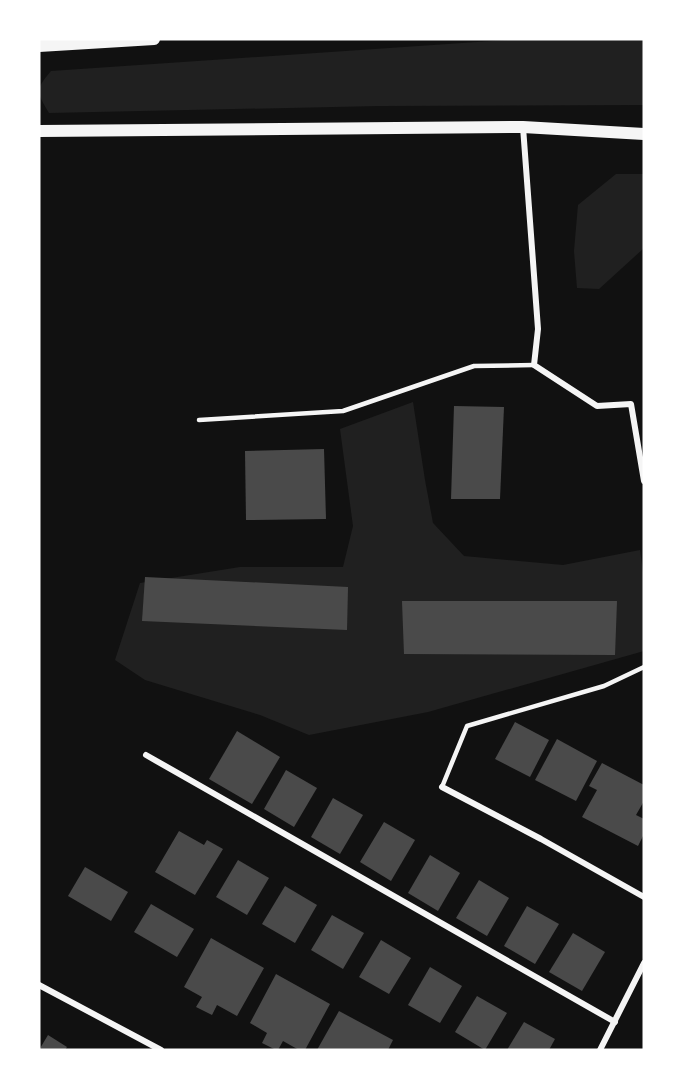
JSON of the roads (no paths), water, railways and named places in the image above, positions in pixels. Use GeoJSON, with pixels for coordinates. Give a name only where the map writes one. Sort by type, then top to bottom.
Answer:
{"type":"FeatureCollection","features":[{"type":"Feature","properties":{"kind":"main road"},"geometry":{"type":"LineString","coordinates":[[39,46],[154,39]]}},
{"type":"Feature","properties":{"kind":"main road"},"geometry":{"type":"LineString","coordinates":[[39,131],[523,127],[644,134]]}},
{"type":"Feature","properties":{"kind":"street"},"geometry":{"type":"LineString","coordinates":[[523,127],[538,330],[534,365],[597,405],[631,404],[644,481]]}},
{"type":"Feature","properties":{"kind":"street"},"geometry":{"type":"LineString","coordinates":[[147,755],[615,1022]]}},
{"type":"Feature","properties":{"kind":"street"},"geometry":{"type":"LineString","coordinates":[[442,787],[644,897]]}},
{"type":"Feature","properties":{"kind":"street"},"geometry":{"type":"LineString","coordinates":[[600,1050],[644,963]]}},
{"type":"Feature","properties":{"kind":"street"},"geometry":{"type":"LineString","coordinates":[[39,985],[161,1050]]}},
{"type":"Feature","properties":{"kind":"lane"},"geometry":{"type":"LineString","coordinates":[[199,420],[343,411],[474,366],[534,365]]}},
{"type":"Feature","properties":{"kind":"lane"},"geometry":{"type":"LineString","coordinates":[[442,787],[467,726],[604,686],[644,667]]}}]}
